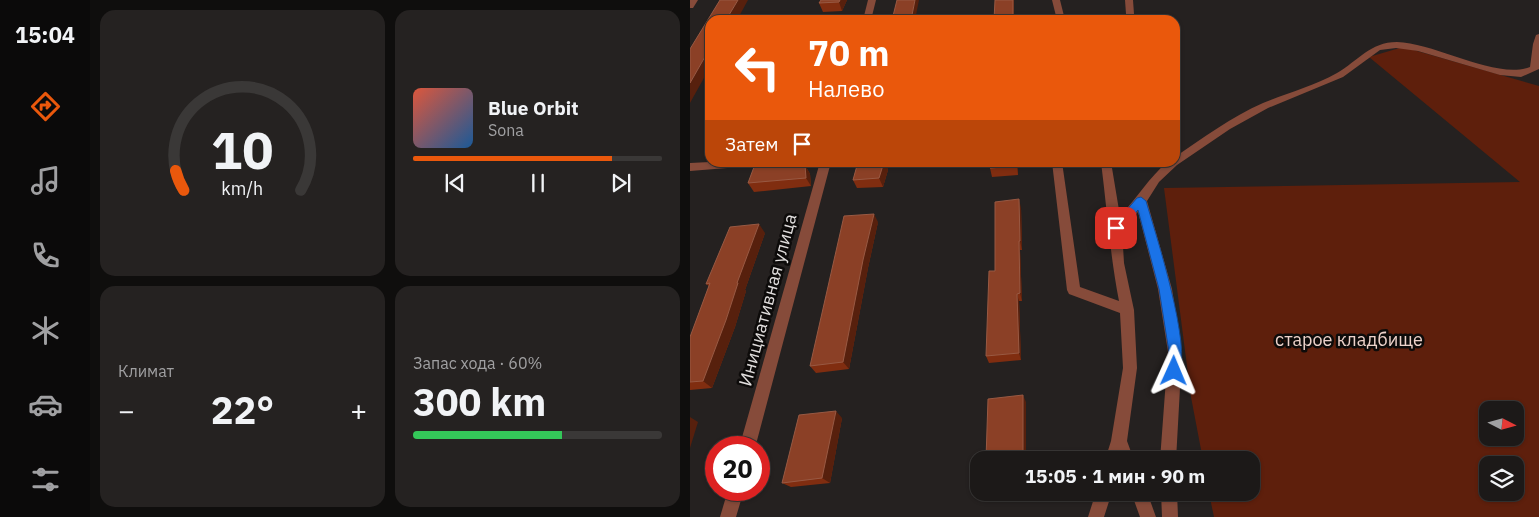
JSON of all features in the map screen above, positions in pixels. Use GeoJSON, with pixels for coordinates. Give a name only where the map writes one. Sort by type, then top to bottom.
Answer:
{"type":"FeatureCollection","features":[{"type":"Feature","properties":{"kind":"street"},"geometry":{"type":"LineString","coordinates":[[690,6],[694,0]]}},
{"type":"Feature","properties":{"kind":"street"},"geometry":{"type":"LineString","coordinates":[[868,15],[872,0]]}},
{"type":"Feature","properties":{"kind":"street"},"geometry":{"type":"LineString","coordinates":[[1056,0],[1060,15]]}},
{"type":"Feature","properties":{"kind":"street"},"geometry":{"type":"LineString","coordinates":[[1129,15],[1130,0]]}},
{"type":"Feature","properties":{"kind":"street"},"geometry":{"type":"LineString","coordinates":[[1180,158],[1226,127],[1265,106],[1340,75],[1377,48],[1396,45],[1418,48],[1500,72],[1521,74],[1534,69],[1537,59],[1537,40],[1539,37]]}},
{"type":"Feature","properties":{"kind":"street"},"geometry":{"type":"LineString","coordinates":[[690,167],[705,166]]}},
{"type":"Feature","properties":{"kind":"street","name":"Инициативная улица"},"geometry":{"type":"LineString","coordinates":[[750,436],[825,167]]}},
{"type":"Feature","properties":{"kind":"street"},"geometry":{"type":"LineString","coordinates":[[1058,167],[1074,290],[1127,310]]}},
{"type":"Feature","properties":{"kind":"street"},"geometry":{"type":"LineString","coordinates":[[1107,167],[1116,228],[1118,263],[1127,310],[1130,368],[1116,451]]}},
{"type":"Feature","properties":{"kind":"street"},"geometry":{"type":"LineString","coordinates":[[1116,228],[1141,201],[1155,179],[1168,167]]}},
{"type":"Feature","properties":{"kind":"street"},"geometry":{"type":"LineString","coordinates":[[1141,201],[1165,289],[1175,352],[1169,451]]}},
{"type":"Feature","properties":{"kind":"street"},"geometry":{"type":"LineString","coordinates":[[1119,441],[1123,451]]}},
{"type":"Feature","properties":{"kind":"street"},"geometry":{"type":"LineString","coordinates":[[728,517],[733,501]]}},
{"type":"Feature","properties":{"kind":"street"},"geometry":{"type":"LineString","coordinates":[[1096,517],[1101,501]]}},
{"type":"Feature","properties":{"kind":"street"},"geometry":{"type":"LineString","coordinates":[[1142,501],[1148,517]]}},
{"type":"Feature","properties":{"kind":"street"},"geometry":{"type":"LineString","coordinates":[[1169,501],[1170,517]]}},
{"type":"Feature","properties":{"kind":"green space","name":"старое кладбище"},"geometry":{"type":"Polygon","coordinates":[[[1403,47],[1539,86],[1539,517],[1214,517],[1211,501],[1260,501],[1260,451],[1201,451],[1191,397],[1164,188],[1520,182],[1369,57],[1403,47]]]}},
{"type":"Feature","properties":{"kind":"building"},"geometry":{"type":"Polygon","coordinates":[[[720,0],[738,0],[729,15],[711,15],[720,0]]]}},
{"type":"Feature","properties":{"kind":"building"},"geometry":{"type":"Polygon","coordinates":[[[821,0],[840,0],[839,2],[819,3],[821,0]]]}},
{"type":"Feature","properties":{"kind":"building"},"geometry":{"type":"Polygon","coordinates":[[[897,0],[915,0],[912,15],[893,15],[897,0]]]}},
{"type":"Feature","properties":{"kind":"building"},"geometry":{"type":"Polygon","coordinates":[[[995,0],[1013,0],[1013,15],[994,15],[995,0]]]}},
{"type":"Feature","properties":{"kind":"building"},"geometry":{"type":"Polygon","coordinates":[[[705,24],[705,57],[690,83],[690,49],[705,24]]]}},
{"type":"Feature","properties":{"kind":"building"},"geometry":{"type":"Polygon","coordinates":[[[754,167],[805,167],[806,178],[748,183],[754,167]]]}},
{"type":"Feature","properties":{"kind":"building"},"geometry":{"type":"Polygon","coordinates":[[[857,167],[882,167],[879,178],[853,180],[857,167]]]}},
{"type":"Feature","properties":{"kind":"building"},"geometry":{"type":"Polygon","coordinates":[[[1019,199],[1020,293],[1017,294],[1019,353],[986,356],[989,271],[995,271],[995,202],[1019,199]]]}},
{"type":"Feature","properties":{"kind":"building"},"geometry":{"type":"Polygon","coordinates":[[[874,214],[843,362],[810,366],[844,216],[874,214]]]}},
{"type":"Feature","properties":{"kind":"building"},"geometry":{"type":"Polygon","coordinates":[[[759,224],[703,381],[690,382],[690,337],[710,283],[706,284],[730,227],[759,224]]]}},
{"type":"Feature","properties":{"kind":"building"},"geometry":{"type":"Polygon","coordinates":[[[1023,395],[1023,451],[986,451],[988,399],[1023,395]]]}},
{"type":"Feature","properties":{"kind":"building"},"geometry":{"type":"Polygon","coordinates":[[[836,411],[822,478],[782,483],[799,415],[836,411]]]}},
{"type":"Feature","properties":{"kind":"route"},"geometry":{"type":"LineString","coordinates":[[1116,228],[1141,201],[1165,289],[1175,352],[1174,371]]}}]}
